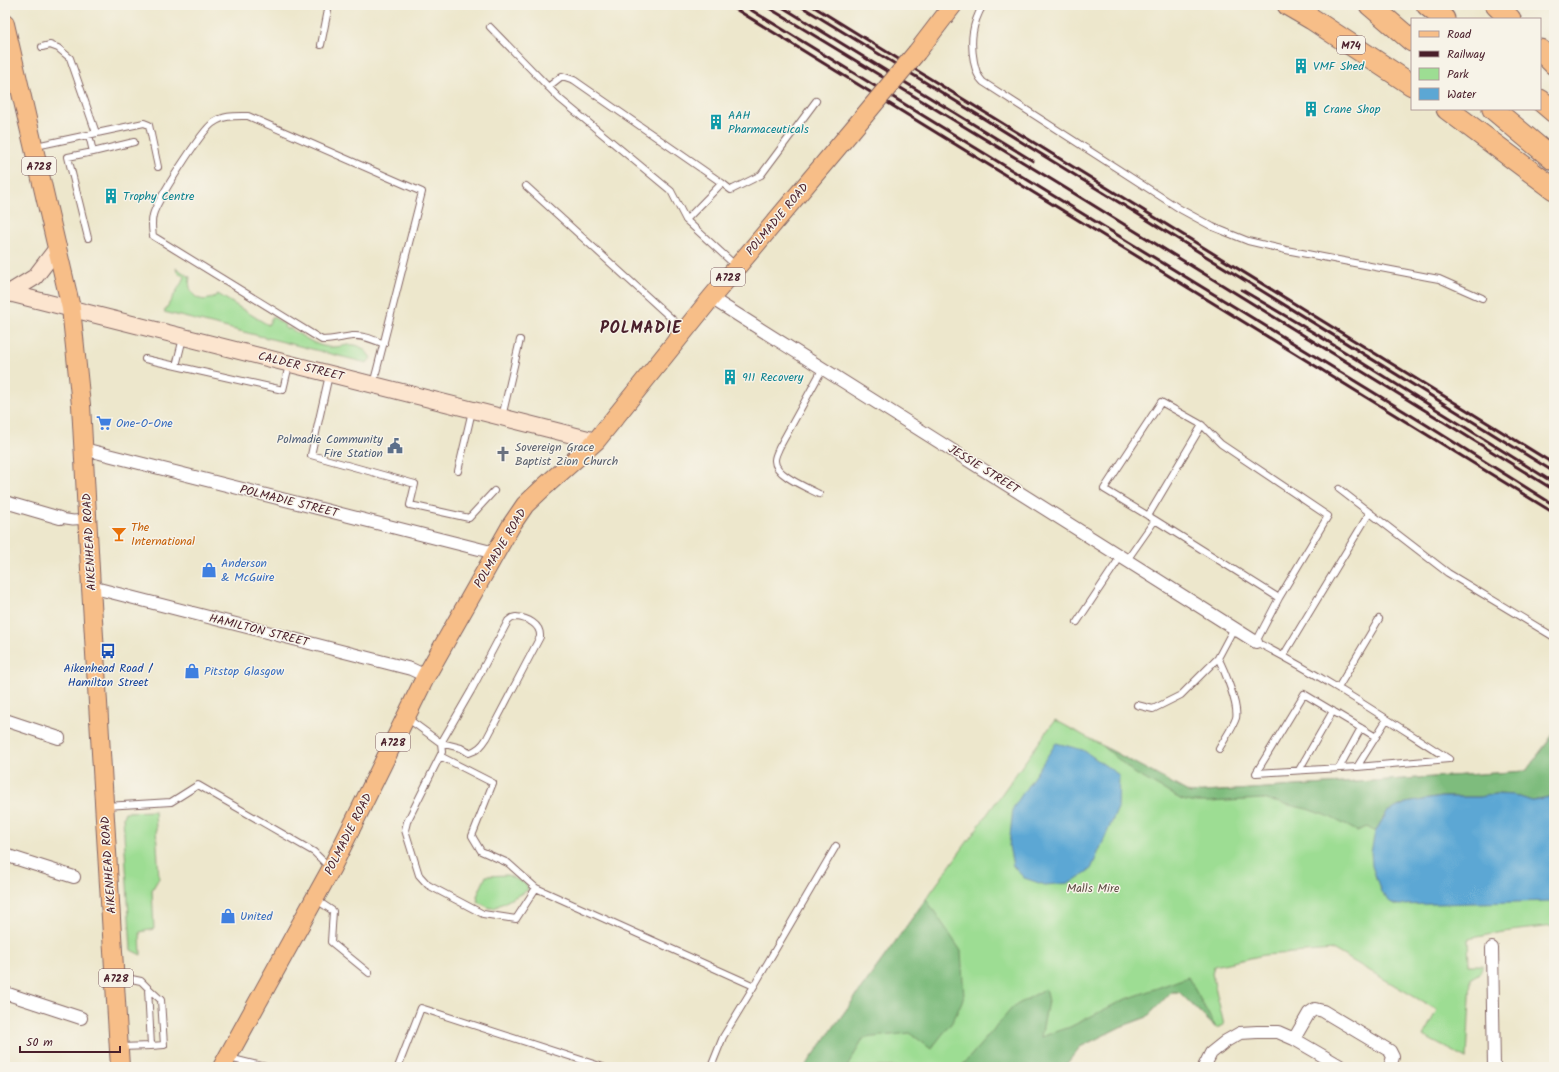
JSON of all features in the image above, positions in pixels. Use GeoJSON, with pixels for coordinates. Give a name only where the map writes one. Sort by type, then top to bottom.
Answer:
{"type":"FeatureCollection","features":[{"type":"Feature","properties":{"kind":"highway","name":"M74"},"geometry":{"type":"LineString","coordinates":[[1288,5],[1312,19],[1411,84]]}},
{"type":"Feature","properties":{"kind":"highway"},"geometry":{"type":"LineString","coordinates":[[1370,5],[1411,40]]}},
{"type":"Feature","properties":{"kind":"highway"},"geometry":{"type":"LineString","coordinates":[[1427,5],[1443,18]]}},
{"type":"Feature","properties":{"kind":"highway"},"geometry":{"type":"LineString","coordinates":[[1496,5],[1509,18]]}},
{"type":"Feature","properties":{"kind":"highway"},"geometry":{"type":"LineString","coordinates":[[1541,51],[1554,64]]}},
{"type":"Feature","properties":{"kind":"highway"},"geometry":{"type":"LineString","coordinates":[[1541,101],[1554,112]]}},
{"type":"Feature","properties":{"kind":"highway"},"geometry":{"type":"LineString","coordinates":[[1448,110],[1554,189]]}},
{"type":"Feature","properties":{"kind":"highway"},"geometry":{"type":"LineString","coordinates":[[1494,110],[1554,160]]}},
{"type":"Feature","properties":{"kind":"main road","name":"POLMADIE ROAD"},"geometry":{"type":"LineString","coordinates":[[224,1062],[331,869],[426,676],[495,553],[525,505],[596,441],[711,298],[917,52],[952,5]]}},
{"type":"Feature","properties":{"kind":"main road","name":"AIKENHEAD ROAD"},"geometry":{"type":"LineString","coordinates":[[5,24],[71,308],[82,405],[91,587],[116,976],[120,1067]]}},
{"type":"Feature","properties":{"kind":"main road"},"geometry":{"type":"LineString","coordinates":[[6,296],[42,270],[58,247]]}},
{"type":"Feature","properties":{"kind":"main road","name":"CALDER STREET"},"geometry":{"type":"LineString","coordinates":[[6,296],[71,308],[596,441]]}},
{"type":"Feature","properties":{"kind":"street","name":"JESSIE STREET"},"geometry":{"type":"LineString","coordinates":[[711,298],[1256,642]]}},
{"type":"Feature","properties":{"kind":"street","name":"POLMADIE STREET"},"geometry":{"type":"LineString","coordinates":[[84,449],[495,553]]}},
{"type":"Feature","properties":{"kind":"street"},"geometry":{"type":"LineString","coordinates":[[5,502],[60,518],[73,520],[88,519]]}},
{"type":"Feature","properties":{"kind":"street","name":"HAMILTON STREET"},"geometry":{"type":"LineString","coordinates":[[91,587],[411,669],[426,676]]}},
{"type":"Feature","properties":{"kind":"street"},"geometry":{"type":"LineString","coordinates":[[5,720],[59,738]]}},
{"type":"Feature","properties":{"kind":"street"},"geometry":{"type":"LineString","coordinates":[[5,855],[74,877]]}},
{"type":"Feature","properties":{"kind":"street"},"geometry":{"type":"LineString","coordinates":[[1492,948],[1494,1067]]}},
{"type":"Feature","properties":{"kind":"street"},"geometry":{"type":"LineString","coordinates":[[5,993],[81,1018]]}},
{"type":"Feature","properties":{"kind":"street"},"geometry":{"type":"LineString","coordinates":[[1294,1039],[1309,1013],[1315,1008],[1323,1010],[1390,1051],[1393,1057],[1390,1067]]}},
{"type":"Feature","properties":{"kind":"street"},"geometry":{"type":"LineString","coordinates":[[1204,1067],[1211,1053],[1226,1041],[1240,1033],[1278,1032],[1294,1039],[1342,1067]]}},
{"type":"Feature","properties":{"kind":"lane"},"geometry":{"type":"LineString","coordinates":[[321,45],[329,5]]}},
{"type":"Feature","properties":{"kind":"lane"},"geometry":{"type":"LineString","coordinates":[[983,5],[975,21],[971,39],[976,72],[980,79],[989,87],[1180,209],[1213,227],[1248,241],[1302,253],[1428,276],[1482,298]]}},
{"type":"Feature","properties":{"kind":"lane"},"geometry":{"type":"LineString","coordinates":[[490,27],[560,99],[671,191],[686,220],[737,267]]}},
{"type":"Feature","properties":{"kind":"lane"},"geometry":{"type":"LineString","coordinates":[[42,47],[50,45],[58,48],[70,58],[96,134]]}},
{"type":"Feature","properties":{"kind":"lane"},"geometry":{"type":"LineString","coordinates":[[548,87],[562,76],[574,80],[731,190],[761,176],[816,101]]}},
{"type":"Feature","properties":{"kind":"lane"},"geometry":{"type":"LineString","coordinates":[[373,384],[384,344],[422,192],[248,116],[224,117],[207,127],[157,205],[151,224],[154,236],[322,340],[332,340],[354,336],[365,337],[384,344]]}},
{"type":"Feature","properties":{"kind":"lane"},"geometry":{"type":"LineString","coordinates":[[34,146],[144,123],[149,125],[158,167]]}},
{"type":"Feature","properties":{"kind":"lane"},"geometry":{"type":"LineString","coordinates":[[89,135],[93,152]]}},
{"type":"Feature","properties":{"kind":"lane"},"geometry":{"type":"LineString","coordinates":[[88,238],[68,157],[134,142]]}},
{"type":"Feature","properties":{"kind":"lane"},"geometry":{"type":"LineString","coordinates":[[686,220],[722,183]]}},
{"type":"Feature","properties":{"kind":"lane"},"geometry":{"type":"LineString","coordinates":[[526,186],[685,330]]}},
{"type":"Feature","properties":{"kind":"lane"},"geometry":{"type":"LineString","coordinates":[[176,366],[183,336]]}},
{"type":"Feature","properties":{"kind":"lane"},"geometry":{"type":"LineString","coordinates":[[502,417],[520,340]]}},
{"type":"Feature","properties":{"kind":"lane"},"geometry":{"type":"LineString","coordinates":[[145,359],[283,390],[289,363]]}},
{"type":"Feature","properties":{"kind":"lane"},"geometry":{"type":"LineString","coordinates":[[819,494],[784,475],[777,469],[775,460],[779,448],[823,368]]}},
{"type":"Feature","properties":{"kind":"lane"},"geometry":{"type":"LineString","coordinates":[[329,373],[311,454],[415,484],[410,505],[469,518],[494,491]]}},
{"type":"Feature","properties":{"kind":"lane"},"geometry":{"type":"LineString","coordinates":[[1279,598],[1104,489],[1160,402],[1202,425],[1221,444],[1328,516],[1279,598],[1256,642],[1338,688],[1449,759],[1357,767],[1256,773],[1304,694],[1376,737]]}},
{"type":"Feature","properties":{"kind":"lane"},"geometry":{"type":"LineString","coordinates":[[458,471],[472,409]]}},
{"type":"Feature","properties":{"kind":"lane"},"geometry":{"type":"LineString","coordinates":[[1148,516],[1202,425]]}},
{"type":"Feature","properties":{"kind":"lane"},"geometry":{"type":"LineString","coordinates":[[1339,489],[1448,573],[1554,637]]}},
{"type":"Feature","properties":{"kind":"lane"},"geometry":{"type":"LineString","coordinates":[[1283,656],[1370,512]]}},
{"type":"Feature","properties":{"kind":"lane"},"geometry":{"type":"LineString","coordinates":[[1077,622],[1124,558],[1155,520]]}},
{"type":"Feature","properties":{"kind":"lane"},"geometry":{"type":"LineString","coordinates":[[406,717],[441,743],[462,748],[469,752],[476,751],[482,746],[487,738],[540,636],[539,627],[522,618],[516,617],[508,621],[471,691],[441,743],[442,752],[407,822],[406,830],[419,875],[428,885],[483,914],[516,919],[536,888]]}},
{"type":"Feature","properties":{"kind":"lane"},"geometry":{"type":"LineString","coordinates":[[1338,688],[1380,619]]}},
{"type":"Feature","properties":{"kind":"lane"},"geometry":{"type":"LineString","coordinates":[[1137,705],[1153,709],[1181,695],[1218,658],[1234,628]]}},
{"type":"Feature","properties":{"kind":"lane"},"geometry":{"type":"LineString","coordinates":[[1218,658],[1230,687],[1236,710],[1236,718],[1219,749]]}},
{"type":"Feature","properties":{"kind":"lane"},"geometry":{"type":"LineString","coordinates":[[1299,770],[1333,711]]}},
{"type":"Feature","properties":{"kind":"lane"},"geometry":{"type":"LineString","coordinates":[[1357,767],[1387,719]]}},
{"type":"Feature","properties":{"kind":"lane"},"geometry":{"type":"LineString","coordinates":[[1339,768],[1361,728]]}},
{"type":"Feature","properties":{"kind":"lane"},"geometry":{"type":"LineString","coordinates":[[440,756],[493,783],[472,836],[481,851],[508,863],[536,888],[754,986]]}},
{"type":"Feature","properties":{"kind":"lane"},"geometry":{"type":"LineString","coordinates":[[104,806],[171,802],[198,785],[314,852],[331,869]]}},
{"type":"Feature","properties":{"kind":"lane"},"geometry":{"type":"LineString","coordinates":[[711,1067],[723,1037],[836,846]]}},
{"type":"Feature","properties":{"kind":"lane"},"geometry":{"type":"LineString","coordinates":[[314,898],[333,911],[331,942],[369,973]]}},
{"type":"Feature","properties":{"kind":"lane"},"geometry":{"type":"LineString","coordinates":[[116,976],[141,982],[161,1000],[164,1044],[119,1047]]}},
{"type":"Feature","properties":{"kind":"lane"},"geometry":{"type":"LineString","coordinates":[[148,988],[151,1046]]}},
{"type":"Feature","properties":{"kind":"lane"},"geometry":{"type":"LineString","coordinates":[[398,1067],[421,1008],[603,1067]]}},
{"type":"Feature","properties":{"kind":"lane"},"geometry":{"type":"LineString","coordinates":[[224,1062],[266,1067]]}},
{"type":"Feature","properties":{"kind":"green space"},"geometry":{"type":"Polygon","coordinates":[[[176,268],[190,277],[189,284],[191,290],[197,298],[207,300],[218,294],[268,325],[273,317],[285,325],[284,327],[288,330],[289,328],[319,345],[338,347],[355,345],[365,351],[371,358],[367,363],[164,312],[185,277],[177,272],[176,268]]]}},
{"type":"Feature","properties":{"kind":"green space","name":"Malls Mire"},"geometry":{"type":"Polygon","coordinates":[[[1055,720],[1190,793],[1526,771],[1554,733],[1554,926],[1503,932],[1468,939],[1469,965],[1483,965],[1480,973],[1471,978],[1467,1059],[1423,1036],[1437,1010],[1334,950],[1264,955],[1214,966],[1212,973],[1224,1025],[1216,1028],[1179,992],[1171,992],[1147,1017],[1120,1027],[1080,1047],[1064,1067],[805,1067],[1055,720]]]}},
{"type":"Feature","properties":{"kind":"green space"},"geometry":{"type":"Polygon","coordinates":[[[1554,733],[1554,794],[1550,798],[1532,801],[1514,795],[1496,794],[1479,797],[1441,797],[1406,803],[1387,812],[1375,832],[1367,827],[1357,831],[1330,817],[1307,809],[1262,799],[1210,802],[1192,802],[1182,800],[1134,773],[1103,746],[1190,793],[1526,771],[1554,733]]]}},
{"type":"Feature","properties":{"kind":"green space"},"geometry":{"type":"Polygon","coordinates":[[[155,811],[159,878],[152,890],[154,929],[140,932],[141,955],[131,950],[123,817],[125,812],[155,811]]]}},
{"type":"Feature","properties":{"kind":"green space"},"geometry":{"type":"Polygon","coordinates":[[[507,875],[526,884],[528,890],[494,908],[490,908],[478,902],[477,896],[486,876],[507,875]]]}},
{"type":"Feature","properties":{"kind":"green space"},"geometry":{"type":"Polygon","coordinates":[[[926,899],[961,951],[964,997],[953,1021],[931,1049],[910,1033],[864,1038],[847,1067],[805,1067],[926,899]]]}},
{"type":"Feature","properties":{"kind":"green space"},"geometry":{"type":"Polygon","coordinates":[[[1188,977],[1216,1028],[1179,992],[1171,992],[1147,1017],[1120,1027],[1080,1047],[1064,1067],[961,1067],[1013,1007],[1045,989],[1048,1001],[1041,1037],[1070,1027],[1121,1001],[1188,977]]]}},
{"type":"Feature","properties":{"kind":"water"},"geometry":{"type":"Polygon","coordinates":[[[1056,743],[1083,750],[1119,775],[1118,808],[1091,869],[1070,883],[1045,885],[1024,878],[1013,866],[1009,846],[1013,808],[1056,743]]]}},
{"type":"Feature","properties":{"kind":"water"},"geometry":{"type":"Polygon","coordinates":[[[1496,794],[1514,795],[1532,801],[1550,798],[1554,794],[1554,901],[1398,905],[1390,902],[1381,892],[1372,866],[1371,852],[1375,832],[1387,812],[1406,803],[1441,797],[1479,797],[1496,794]]]}},
{"type":"Feature","properties":{"kind":"railway"},"geometry":{"type":"LineString","coordinates":[[729,5],[1554,513]]}},
{"type":"Feature","properties":{"kind":"railway"},"geometry":{"type":"LineString","coordinates":[[743,5],[1425,424],[1554,505]]}},
{"type":"Feature","properties":{"kind":"railway"},"geometry":{"type":"LineString","coordinates":[[764,5],[1054,181],[1554,490]]}},
{"type":"Feature","properties":{"kind":"railway"},"geometry":{"type":"LineString","coordinates":[[779,5],[1033,161]]}},
{"type":"Feature","properties":{"kind":"railway"},"geometry":{"type":"LineString","coordinates":[[799,5],[1554,472]]}},
{"type":"Feature","properties":{"kind":"railway"},"geometry":{"type":"LineString","coordinates":[[811,5],[1554,464]]}},
{"type":"Feature","properties":{"kind":"railway"},"geometry":{"type":"LineString","coordinates":[[1242,290],[1316,334],[1554,483]]}},
{"type":"Feature","properties":{"kind":"place","name":"VMF Shed"},"geometry":{"type":"Point","coordinates":[1301,66]}},
{"type":"Feature","properties":{"kind":"place","name":"Crane Shop"},"geometry":{"type":"Point","coordinates":[1311,109]}},
{"type":"Feature","properties":{"kind":"place","name":"AAH Pharmaceuticals"},"geometry":{"type":"Point","coordinates":[716,122]}},
{"type":"Feature","properties":{"kind":"place","name":"Trophy Centre"},"geometry":{"type":"Point","coordinates":[111,196]}},
{"type":"Feature","properties":{"kind":"place","name":"911 Recovery"},"geometry":{"type":"Point","coordinates":[730,377]}},
{"type":"Feature","properties":{"kind":"place","name":"One-O-One"},"geometry":{"type":"Point","coordinates":[104,423]}},
{"type":"Feature","properties":{"kind":"place","name":"Polmadie Community Fire Station"},"geometry":{"type":"Point","coordinates":[395,446]}},
{"type":"Feature","properties":{"kind":"place","name":"Sovereign Grace Baptist Zion Church"},"geometry":{"type":"Point","coordinates":[503,454]}},
{"type":"Feature","properties":{"kind":"place","name":"The International"},"geometry":{"type":"Point","coordinates":[119,534]}},
{"type":"Feature","properties":{"kind":"place","name":"Anderson & McGuire"},"geometry":{"type":"Point","coordinates":[209,570]}},
{"type":"Feature","properties":{"kind":"place","name":"Aikenhead Road / Hamilton Street"},"geometry":{"type":"Point","coordinates":[108,651]}},
{"type":"Feature","properties":{"kind":"place","name":"Pitstop Glasgow"},"geometry":{"type":"Point","coordinates":[192,671]}},
{"type":"Feature","properties":{"kind":"place","name":"United"},"geometry":{"type":"Point","coordinates":[228,916]}},
{"type":"Feature","properties":{"kind":"district","name":"POLMADIE"},"geometry":{"type":"Point","coordinates":[641,327]}}]}
